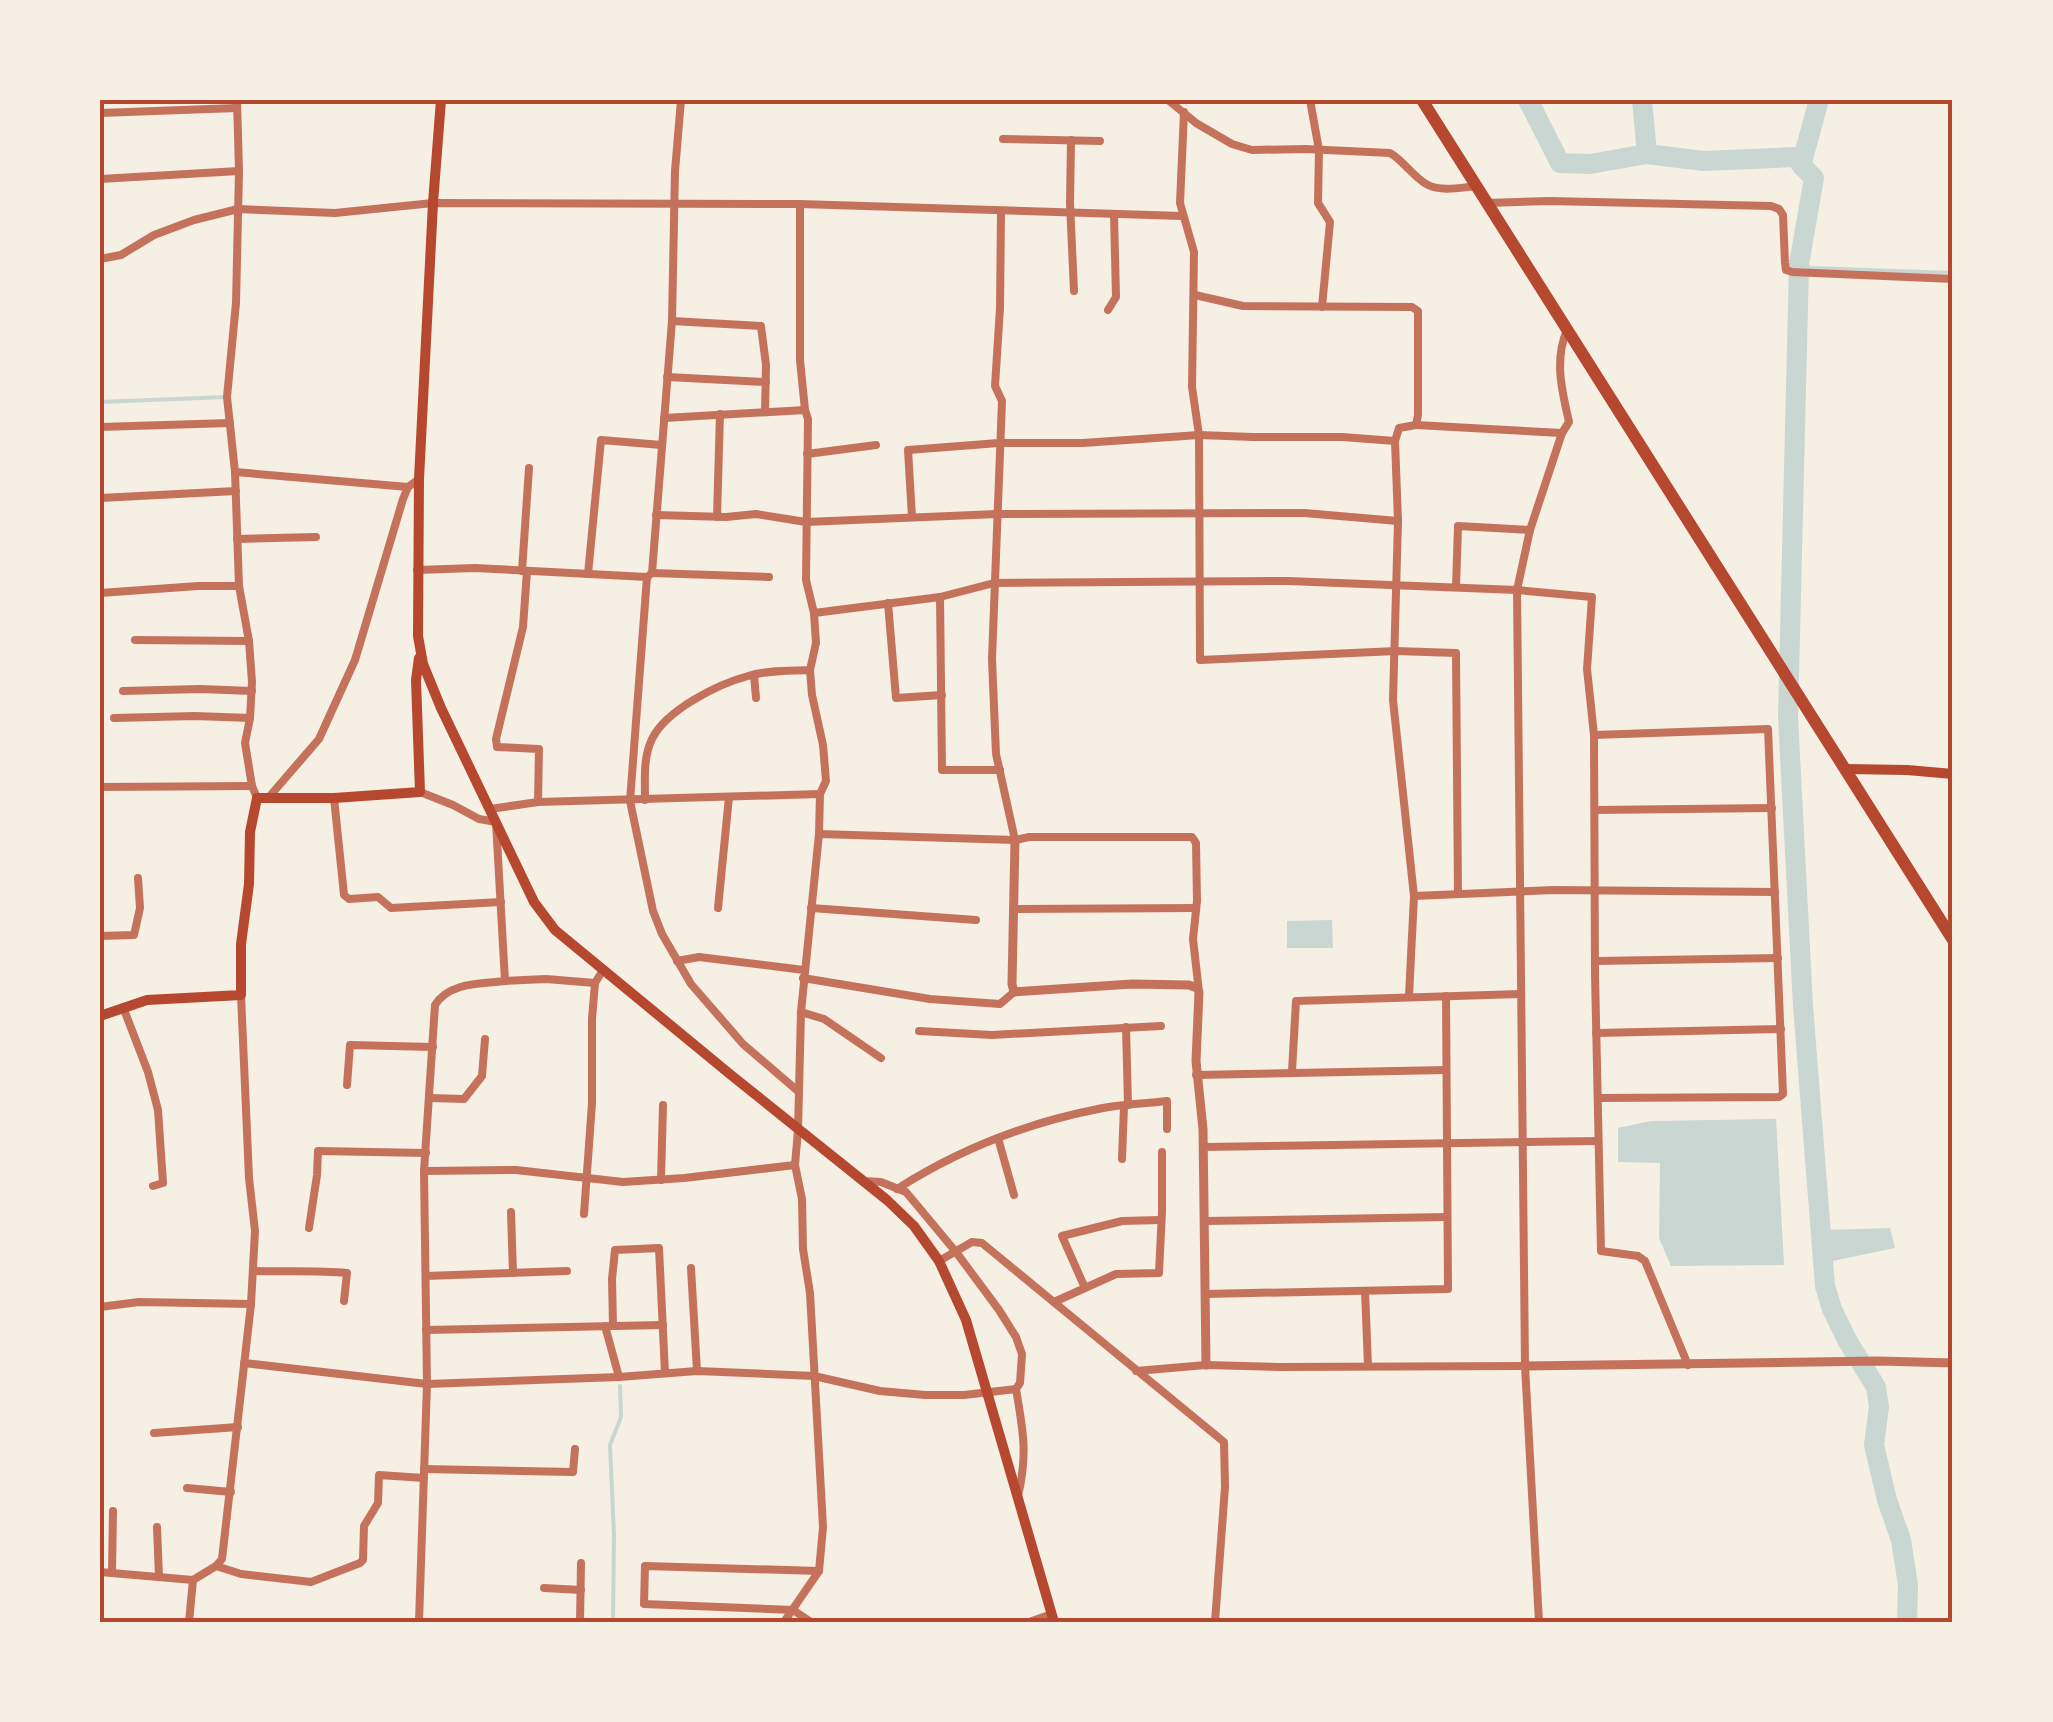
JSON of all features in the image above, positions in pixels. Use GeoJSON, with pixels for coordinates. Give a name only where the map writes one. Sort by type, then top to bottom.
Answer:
{"type":"FeatureCollection","features":[{"type":"Feature","properties":{"kind":"highway"},"geometry":{"type":"LineString","coordinates":[[1422,100],[1953,940]]}},
{"type":"Feature","properties":{"kind":"main road"},"geometry":{"type":"LineString","coordinates":[[441,100],[417,570],[418,636],[423,664],[440,708],[534,902],[556,930],[887,1200],[914,1226],[940,1260],[966,1320],[1053,1618]]}},
{"type":"Feature","properties":{"kind":"main road"},"geometry":{"type":"LineString","coordinates":[[100,1016],[146,1000],[241,995],[250,832],[263,798],[420,792],[416,680],[420,648]]}},
{"type":"Feature","properties":{"kind":"main road"},"geometry":{"type":"LineString","coordinates":[[1846,769],[1953,774]]}},
{"type":"Feature","properties":{"kind":"street"},"geometry":{"type":"LineString","coordinates":[[681,100],[668,378],[630,801],[653,910],[677,961],[691,984],[743,1044],[799,1092]]}},
{"type":"Feature","properties":{"kind":"street"},"geometry":{"type":"LineString","coordinates":[[1168,100],[1196,123],[1232,144],[1252,150],[1390,153],[1432,188],[1478,186]]}},
{"type":"Feature","properties":{"kind":"street"},"geometry":{"type":"LineString","coordinates":[[1310,100],[1319,150],[1318,203],[1330,222],[1322,307]]}},
{"type":"Feature","properties":{"kind":"street"},"geometry":{"type":"LineString","coordinates":[[100,113],[237,104],[236,303],[228,397],[239,586],[252,692],[245,743],[252,786],[263,798],[319,739],[355,660],[408,487]]}},
{"type":"Feature","properties":{"kind":"street"},"geometry":{"type":"LineString","coordinates":[[1184,112],[1180,204],[1194,252],[1192,387],[1199,435],[1200,660],[1396,651],[1456,653],[1458,894]]}},
{"type":"Feature","properties":{"kind":"street"},"geometry":{"type":"LineString","coordinates":[[1003,139],[1100,140]]}},
{"type":"Feature","properties":{"kind":"street"},"geometry":{"type":"LineString","coordinates":[[1071,140],[1074,291]]}},
{"type":"Feature","properties":{"kind":"street"},"geometry":{"type":"LineString","coordinates":[[100,179],[239,172]]}},
{"type":"Feature","properties":{"kind":"street"},"geometry":{"type":"LineString","coordinates":[[1486,202],[1770,206],[1783,215],[1786,270],[1953,280]]}},
{"type":"Feature","properties":{"kind":"street"},"geometry":{"type":"LineString","coordinates":[[100,259],[121,255],[194,220],[238,208],[335,213],[433,203],[800,204],[1182,216]]}},
{"type":"Feature","properties":{"kind":"street"},"geometry":{"type":"LineString","coordinates":[[784,1622],[819,1571],[824,1527],[810,1293],[795,1165],[800,1012],[820,794],[826,781],[810,670],[816,644],[806,580],[808,419],[800,360],[800,204]]}},
{"type":"Feature","properties":{"kind":"street"},"geometry":{"type":"LineString","coordinates":[[1000,212],[995,386],[1002,401],[992,660],[996,754],[1016,840],[1014,992]]}},
{"type":"Feature","properties":{"kind":"street"},"geometry":{"type":"LineString","coordinates":[[1108,310],[1116,297],[1114,214]]}},
{"type":"Feature","properties":{"kind":"street"},"geometry":{"type":"LineString","coordinates":[[1194,295],[1243,306],[1412,307],[1418,311],[1416,426]]}},
{"type":"Feature","properties":{"kind":"street"},"geometry":{"type":"LineString","coordinates":[[672,321],[760,326],[766,366],[765,411]]}},
{"type":"Feature","properties":{"kind":"street"},"geometry":{"type":"LineString","coordinates":[[1538,1622],[1524,1366],[1516,590],[1530,530],[1568,422],[1561,385],[1560,346],[1567,330]]}},
{"type":"Feature","properties":{"kind":"street"},"geometry":{"type":"LineString","coordinates":[[668,378],[766,382]]}},
{"type":"Feature","properties":{"kind":"street"},"geometry":{"type":"LineString","coordinates":[[664,418],[805,410]]}},
{"type":"Feature","properties":{"kind":"street"},"geometry":{"type":"LineString","coordinates":[[717,517],[720,414]]}},
{"type":"Feature","properties":{"kind":"street"},"geometry":{"type":"LineString","coordinates":[[100,427],[230,423]]}},
{"type":"Feature","properties":{"kind":"street"},"geometry":{"type":"LineString","coordinates":[[1409,996],[1414,896],[1394,700],[1398,521],[1395,442],[1400,428],[1416,426],[1562,434]]}},
{"type":"Feature","properties":{"kind":"street"},"geometry":{"type":"LineString","coordinates":[[912,517],[908,450],[1199,435],[1342,437],[1395,442]]}},
{"type":"Feature","properties":{"kind":"street"},"geometry":{"type":"LineString","coordinates":[[588,574],[600,440],[662,445]]}},
{"type":"Feature","properties":{"kind":"street"},"geometry":{"type":"LineString","coordinates":[[807,454],[876,445]]}},
{"type":"Feature","properties":{"kind":"street"},"geometry":{"type":"LineString","coordinates":[[529,468],[523,627],[496,739],[497,747],[539,749],[538,802]]}},
{"type":"Feature","properties":{"kind":"street"},"geometry":{"type":"LineString","coordinates":[[235,472],[408,487],[419,480]]}},
{"type":"Feature","properties":{"kind":"street"},"geometry":{"type":"LineString","coordinates":[[100,498],[236,491]]}},
{"type":"Feature","properties":{"kind":"street"},"geometry":{"type":"LineString","coordinates":[[656,515],[756,514],[806,522],[997,514],[1304,513],[1398,521]]}},
{"type":"Feature","properties":{"kind":"street"},"geometry":{"type":"LineString","coordinates":[[1456,587],[1458,526],[1530,530]]}},
{"type":"Feature","properties":{"kind":"street"},"geometry":{"type":"LineString","coordinates":[[236,538],[316,537]]}},
{"type":"Feature","properties":{"kind":"street"},"geometry":{"type":"LineString","coordinates":[[417,570],[475,568],[769,577]]}},
{"type":"Feature","properties":{"kind":"street"},"geometry":{"type":"LineString","coordinates":[[814,613],[940,597],[994,583],[1288,581],[1592,597],[1587,669],[1594,735],[1601,1251],[1638,1256],[1645,1261],[1688,1365]]}},
{"type":"Feature","properties":{"kind":"street"},"geometry":{"type":"LineString","coordinates":[[100,593],[239,586]]}},
{"type":"Feature","properties":{"kind":"street"},"geometry":{"type":"LineString","coordinates":[[940,597],[942,770],[1000,770]]}},
{"type":"Feature","properties":{"kind":"street"},"geometry":{"type":"LineString","coordinates":[[888,604],[896,698],[942,695]]}},
{"type":"Feature","properties":{"kind":"street"},"geometry":{"type":"LineString","coordinates":[[135,640],[248,641]]}},
{"type":"Feature","properties":{"kind":"street"},"geometry":{"type":"LineString","coordinates":[[645,800],[648,752],[659,727],[676,711],[722,686],[754,675],[810,670]]}},
{"type":"Feature","properties":{"kind":"street"},"geometry":{"type":"LineString","coordinates":[[754,675],[756,698]]}},
{"type":"Feature","properties":{"kind":"street"},"geometry":{"type":"LineString","coordinates":[[123,691],[252,692]]}},
{"type":"Feature","properties":{"kind":"street"},"geometry":{"type":"LineString","coordinates":[[114,718],[250,718]]}},
{"type":"Feature","properties":{"kind":"street"},"geometry":{"type":"LineString","coordinates":[[1594,735],[1768,729],[1784,1094],[1598,1098]]}},
{"type":"Feature","properties":{"kind":"street"},"geometry":{"type":"LineString","coordinates":[[100,787],[252,786]]}},
{"type":"Feature","properties":{"kind":"street"},"geometry":{"type":"LineString","coordinates":[[420,792],[479,819],[496,822],[505,981]]}},
{"type":"Feature","properties":{"kind":"street"},"geometry":{"type":"LineString","coordinates":[[490,809],[538,802],[820,794]]}},
{"type":"Feature","properties":{"kind":"street"},"geometry":{"type":"LineString","coordinates":[[718,908],[730,797]]}},
{"type":"Feature","properties":{"kind":"street"},"geometry":{"type":"LineString","coordinates":[[334,798],[344,895],[350,899],[378,897],[391,908],[501,902]]}},
{"type":"Feature","properties":{"kind":"street"},"geometry":{"type":"LineString","coordinates":[[1595,810],[1772,808]]}},
{"type":"Feature","properties":{"kind":"street"},"geometry":{"type":"LineString","coordinates":[[818,834],[1016,840],[1192,837],[1196,843],[1193,938],[1199,992],[1196,1075],[1204,1147],[1206,1365]]}},
{"type":"Feature","properties":{"kind":"street"},"geometry":{"type":"LineString","coordinates":[[100,936],[134,935],[140,908],[138,878]]}},
{"type":"Feature","properties":{"kind":"street"},"geometry":{"type":"LineString","coordinates":[[1414,896],[1775,892]]}},
{"type":"Feature","properties":{"kind":"street"},"geometry":{"type":"LineString","coordinates":[[811,908],[976,920]]}},
{"type":"Feature","properties":{"kind":"street"},"geometry":{"type":"LineString","coordinates":[[1013,909],[1196,908]]}},
{"type":"Feature","properties":{"kind":"street"},"geometry":{"type":"LineString","coordinates":[[677,961],[699,957],[948,1000],[1000,1004],[1014,992],[1132,984],[1189,985],[1199,992]]}},
{"type":"Feature","properties":{"kind":"street"},"geometry":{"type":"LineString","coordinates":[[1595,961],[1778,958]]}},
{"type":"Feature","properties":{"kind":"street"},"geometry":{"type":"LineString","coordinates":[[584,1214],[592,1104],[592,1019],[595,983],[603,970]]}},
{"type":"Feature","properties":{"kind":"street"},"geometry":{"type":"LineString","coordinates":[[419,1622],[427,1384],[424,1171],[435,1005],[441,996],[464,986],[546,979],[595,983]]}},
{"type":"Feature","properties":{"kind":"street"},"geometry":{"type":"LineString","coordinates":[[1292,1071],[1296,1001],[1520,994]]}},
{"type":"Feature","properties":{"kind":"street"},"geometry":{"type":"LineString","coordinates":[[100,1572],[194,1580],[222,1559],[251,1304],[255,1232],[248,1178],[241,995]]}},
{"type":"Feature","properties":{"kind":"street"},"geometry":{"type":"LineString","coordinates":[[1205,1294],[1448,1289],[1446,996]]}},
{"type":"Feature","properties":{"kind":"street"},"geometry":{"type":"LineString","coordinates":[[123,1007],[158,1110],[164,1183],[153,1186]]}},
{"type":"Feature","properties":{"kind":"street"},"geometry":{"type":"LineString","coordinates":[[800,1012],[824,1019],[881,1058]]}},
{"type":"Feature","properties":{"kind":"street"},"geometry":{"type":"LineString","coordinates":[[918,1031],[992,1034],[1162,1026]]}},
{"type":"Feature","properties":{"kind":"street"},"geometry":{"type":"LineString","coordinates":[[1122,1158],[1126,1028]]}},
{"type":"Feature","properties":{"kind":"street"},"geometry":{"type":"LineString","coordinates":[[1596,1032],[1781,1029]]}},
{"type":"Feature","properties":{"kind":"street"},"geometry":{"type":"LineString","coordinates":[[430,1098],[464,1099],[482,1076],[485,1039]]}},
{"type":"Feature","properties":{"kind":"street"},"geometry":{"type":"LineString","coordinates":[[347,1084],[350,1045],[433,1046]]}},
{"type":"Feature","properties":{"kind":"street"},"geometry":{"type":"LineString","coordinates":[[1196,1075],[1446,1070]]}},
{"type":"Feature","properties":{"kind":"street"},"geometry":{"type":"LineString","coordinates":[[897,1189],[968,1149],[1099,1108],[1167,1102],[1167,1128]]}},
{"type":"Feature","properties":{"kind":"street"},"geometry":{"type":"LineString","coordinates":[[661,1180],[663,1105]]}},
{"type":"Feature","properties":{"kind":"street"},"geometry":{"type":"LineString","coordinates":[[998,1138],[1014,1194]]}},
{"type":"Feature","properties":{"kind":"street"},"geometry":{"type":"LineString","coordinates":[[1204,1147],[1598,1141]]}},
{"type":"Feature","properties":{"kind":"street"},"geometry":{"type":"LineString","coordinates":[[309,1228],[318,1151],[426,1153]]}},
{"type":"Feature","properties":{"kind":"street"},"geometry":{"type":"LineString","coordinates":[[1054,1302],[1116,1274],[1159,1273],[1162,1152]]}},
{"type":"Feature","properties":{"kind":"street"},"geometry":{"type":"LineString","coordinates":[[424,1171],[516,1170],[623,1182],[795,1165]]}},
{"type":"Feature","properties":{"kind":"street"},"geometry":{"type":"LineString","coordinates":[[863,1180],[906,1192],[918,1204],[1016,1336],[1022,1354],[1016,1389],[1025,1454],[1018,1496]]}},
{"type":"Feature","properties":{"kind":"street"},"geometry":{"type":"LineString","coordinates":[[511,1212],[513,1273]]}},
{"type":"Feature","properties":{"kind":"street"},"geometry":{"type":"LineString","coordinates":[[1204,1221],[1447,1217]]}},
{"type":"Feature","properties":{"kind":"street"},"geometry":{"type":"LineString","coordinates":[[1085,1288],[1062,1236],[1122,1220],[1160,1220]]}},
{"type":"Feature","properties":{"kind":"street"},"geometry":{"type":"LineString","coordinates":[[940,1260],[972,1242],[982,1243],[1224,1442],[1215,1622]]}},
{"type":"Feature","properties":{"kind":"street"},"geometry":{"type":"LineString","coordinates":[[618,1377],[609,1326],[615,1250],[660,1248],[665,1373]]}},
{"type":"Feature","properties":{"kind":"street"},"geometry":{"type":"LineString","coordinates":[[691,1268],[697,1371]]}},
{"type":"Feature","properties":{"kind":"street"},"geometry":{"type":"LineString","coordinates":[[252,1270],[347,1273],[344,1301]]}},
{"type":"Feature","properties":{"kind":"street"},"geometry":{"type":"LineString","coordinates":[[426,1276],[567,1272]]}},
{"type":"Feature","properties":{"kind":"street"},"geometry":{"type":"LineString","coordinates":[[1365,1291],[1368,1366]]}},
{"type":"Feature","properties":{"kind":"street"},"geometry":{"type":"LineString","coordinates":[[100,1307],[139,1302],[251,1304]]}},
{"type":"Feature","properties":{"kind":"street"},"geometry":{"type":"LineString","coordinates":[[426,1330],[664,1325]]}},
{"type":"Feature","properties":{"kind":"street"},"geometry":{"type":"LineString","coordinates":[[1136,1371],[1206,1365],[1953,1363]]}},
{"type":"Feature","properties":{"kind":"street"},"geometry":{"type":"LineString","coordinates":[[244,1364],[427,1384],[697,1371],[814,1376],[880,1391],[945,1395],[1016,1389]]}},
{"type":"Feature","properties":{"kind":"street"},"geometry":{"type":"LineString","coordinates":[[154,1433],[238,1427]]}},
{"type":"Feature","properties":{"kind":"street"},"geometry":{"type":"LineString","coordinates":[[216,1566],[241,1574],[311,1582],[363,1560],[364,1526],[378,1503],[379,1475],[573,1472],[575,1449]]}},
{"type":"Feature","properties":{"kind":"street"},"geometry":{"type":"LineString","coordinates":[[186,1488],[230,1492]]}},
{"type":"Feature","properties":{"kind":"street"},"geometry":{"type":"LineString","coordinates":[[112,1572],[113,1511]]}},
{"type":"Feature","properties":{"kind":"street"},"geometry":{"type":"LineString","coordinates":[[157,1527],[159,1577]]}},
{"type":"Feature","properties":{"kind":"street"},"geometry":{"type":"LineString","coordinates":[[580,1563],[580,1622]]}},
{"type":"Feature","properties":{"kind":"street"},"geometry":{"type":"LineString","coordinates":[[812,1622],[792,1610],[644,1604],[645,1566],[819,1571]]}},
{"type":"Feature","properties":{"kind":"street"},"geometry":{"type":"LineString","coordinates":[[189,1622],[194,1580]]}},
{"type":"Feature","properties":{"kind":"street"},"geometry":{"type":"LineString","coordinates":[[544,1588],[581,1590]]}},
{"type":"Feature","properties":{"kind":"street"},"geometry":{"type":"LineString","coordinates":[[1029,1622],[1053,1618]]}},
{"type":"Feature","properties":{"kind":"shaded area"},"geometry":{"type":"Polygon","coordinates":[[[1332,920],[1333,948],[1287,948],[1287,921],[1332,920]]]}},
{"type":"Feature","properties":{"kind":"shaded area"},"geometry":{"type":"Polygon","coordinates":[[[1776,1119],[1784,1265],[1671,1266],[1659,1238],[1660,1163],[1618,1162],[1618,1128],[1651,1121],[1776,1119]]]}},
{"type":"Feature","properties":{"kind":"shaded area"},"geometry":{"type":"Polygon","coordinates":[[[1890,1228],[1895,1248],[1828,1262],[1827,1230],[1890,1228]]]}},
{"type":"Feature","properties":{"kind":"waterway"},"geometry":{"type":"LineString","coordinates":[[1528,100],[1560,163],[1590,164],[1647,154],[1704,161],[1795,157],[1803,167]]}},
{"type":"Feature","properties":{"kind":"waterway"},"geometry":{"type":"LineString","coordinates":[[1642,100],[1647,154]]}},
{"type":"Feature","properties":{"kind":"waterway"},"geometry":{"type":"LineString","coordinates":[[1819,100],[1802,162],[1814,178],[1799,264],[1788,717],[1803,1006],[1825,1286],[1847,1340],[1876,1387],[1879,1407],[1874,1445],[1901,1540],[1908,1585],[1907,1622]]}},
{"type":"Feature","properties":{"kind":"waterway"},"geometry":{"type":"LineString","coordinates":[[1799,264],[1810,268],[1953,273]]}},
{"type":"Feature","properties":{"kind":"waterway"},"geometry":{"type":"LineString","coordinates":[[100,402],[225,397]]}},
{"type":"Feature","properties":{"kind":"waterway"},"geometry":{"type":"LineString","coordinates":[[613,1622],[610,1445],[621,1417],[620,1386]]}}]}
